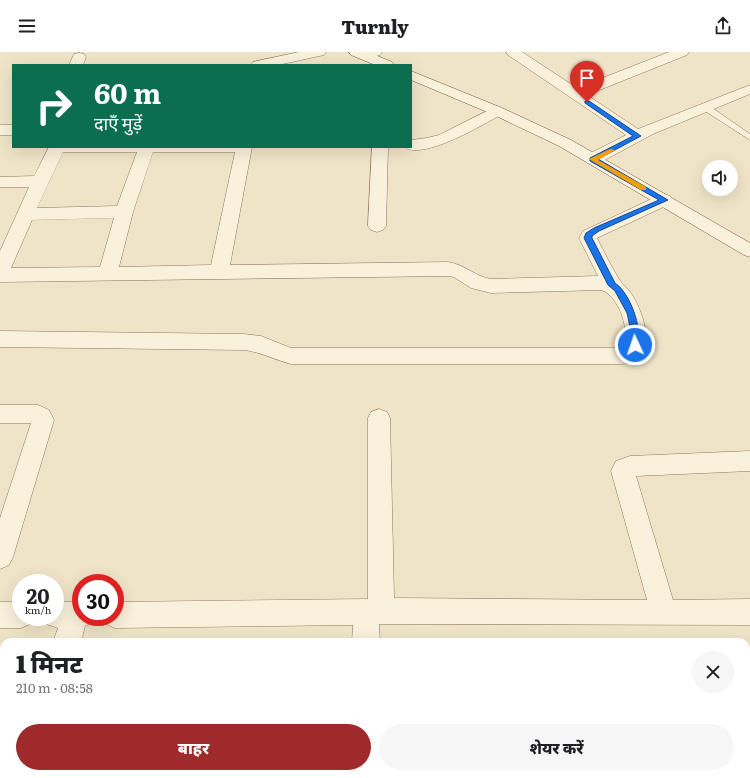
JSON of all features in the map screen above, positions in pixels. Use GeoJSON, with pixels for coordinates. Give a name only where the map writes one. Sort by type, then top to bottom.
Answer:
{"type":"FeatureCollection","features":[{"type":"Feature","properties":{"kind":"street"},"geometry":{"type":"LineString","coordinates":[[264,64],[319,52]]}},
{"type":"Feature","properties":{"kind":"street"},"geometry":{"type":"LineString","coordinates":[[574,94],[682,52]]}},
{"type":"Feature","properties":{"kind":"street"},"geometry":{"type":"LineString","coordinates":[[365,53],[385,64]]}},
{"type":"Feature","properties":{"kind":"street"},"geometry":{"type":"LineString","coordinates":[[520,53],[574,94],[638,136]]}},
{"type":"Feature","properties":{"kind":"street"},"geometry":{"type":"LineString","coordinates":[[412,75],[547,134],[664,200],[750,252]]}},
{"type":"Feature","properties":{"kind":"street"},"geometry":{"type":"LineString","coordinates":[[593,159],[638,136],[750,88]]}},
{"type":"Feature","properties":{"kind":"street"},"geometry":{"type":"LineString","coordinates":[[412,145],[438,141],[497,112]]}},
{"type":"Feature","properties":{"kind":"street"},"geometry":{"type":"LineString","coordinates":[[0,130],[12,130]]}},
{"type":"Feature","properties":{"kind":"street"},"geometry":{"type":"LineString","coordinates":[[0,339],[244,342],[261,344],[279,354],[291,356],[626,356],[631,352],[635,345],[636,336],[631,313],[618,289],[612,285],[595,283],[552,283],[496,286],[479,284],[459,271],[448,268],[219,272],[0,273],[40,181],[56,148]]}},
{"type":"Feature","properties":{"kind":"street"},"geometry":{"type":"LineString","coordinates":[[108,273],[124,212],[146,148]]}},
{"type":"Feature","properties":{"kind":"street"},"geometry":{"type":"LineString","coordinates":[[219,272],[244,148]]}},
{"type":"Feature","properties":{"kind":"street"},"geometry":{"type":"LineString","coordinates":[[377,226],[380,148]]}},
{"type":"Feature","properties":{"kind":"street"},"geometry":{"type":"LineString","coordinates":[[0,182],[40,181]]}},
{"type":"Feature","properties":{"kind":"street"},"geometry":{"type":"LineString","coordinates":[[612,285],[588,238],[589,235],[664,200]]}},
{"type":"Feature","properties":{"kind":"street"},"geometry":{"type":"LineString","coordinates":[[26,214],[124,212]]}},
{"type":"Feature","properties":{"kind":"street"},"geometry":{"type":"LineString","coordinates":[[0,414],[38,414],[42,416],[0,557]]}},
{"type":"Feature","properties":{"kind":"street"},"geometry":{"type":"LineString","coordinates":[[367,638],[373,612],[379,418]]}},
{"type":"Feature","properties":{"kind":"street"},"geometry":{"type":"LineString","coordinates":[[664,614],[623,471],[624,468],[630,466],[750,461]]}},
{"type":"Feature","properties":{"kind":"street"},"geometry":{"type":"LineString","coordinates":[[124,615],[373,612],[664,614],[750,612]]}},
{"type":"Feature","properties":{"kind":"street"},"geometry":{"type":"LineString","coordinates":[[0,615],[12,615]]}},
{"type":"Feature","properties":{"kind":"street"},"geometry":{"type":"LineString","coordinates":[[67,638],[70,615]]}},
{"type":"Feature","properties":{"kind":"lane"},"geometry":{"type":"LineString","coordinates":[[705,107],[750,138]]}},
{"type":"Feature","properties":{"kind":"slow traffic"},"geometry":{"type":"LineString","coordinates":[[612,150],[593,159],[644,188]]}},
{"type":"Feature","properties":{"kind":"route"},"geometry":{"type":"LineString","coordinates":[[587,102],[638,136],[593,159],[664,200],[592,232],[588,238],[612,285],[618,289],[631,313],[636,336],[635,345]]}}]}
